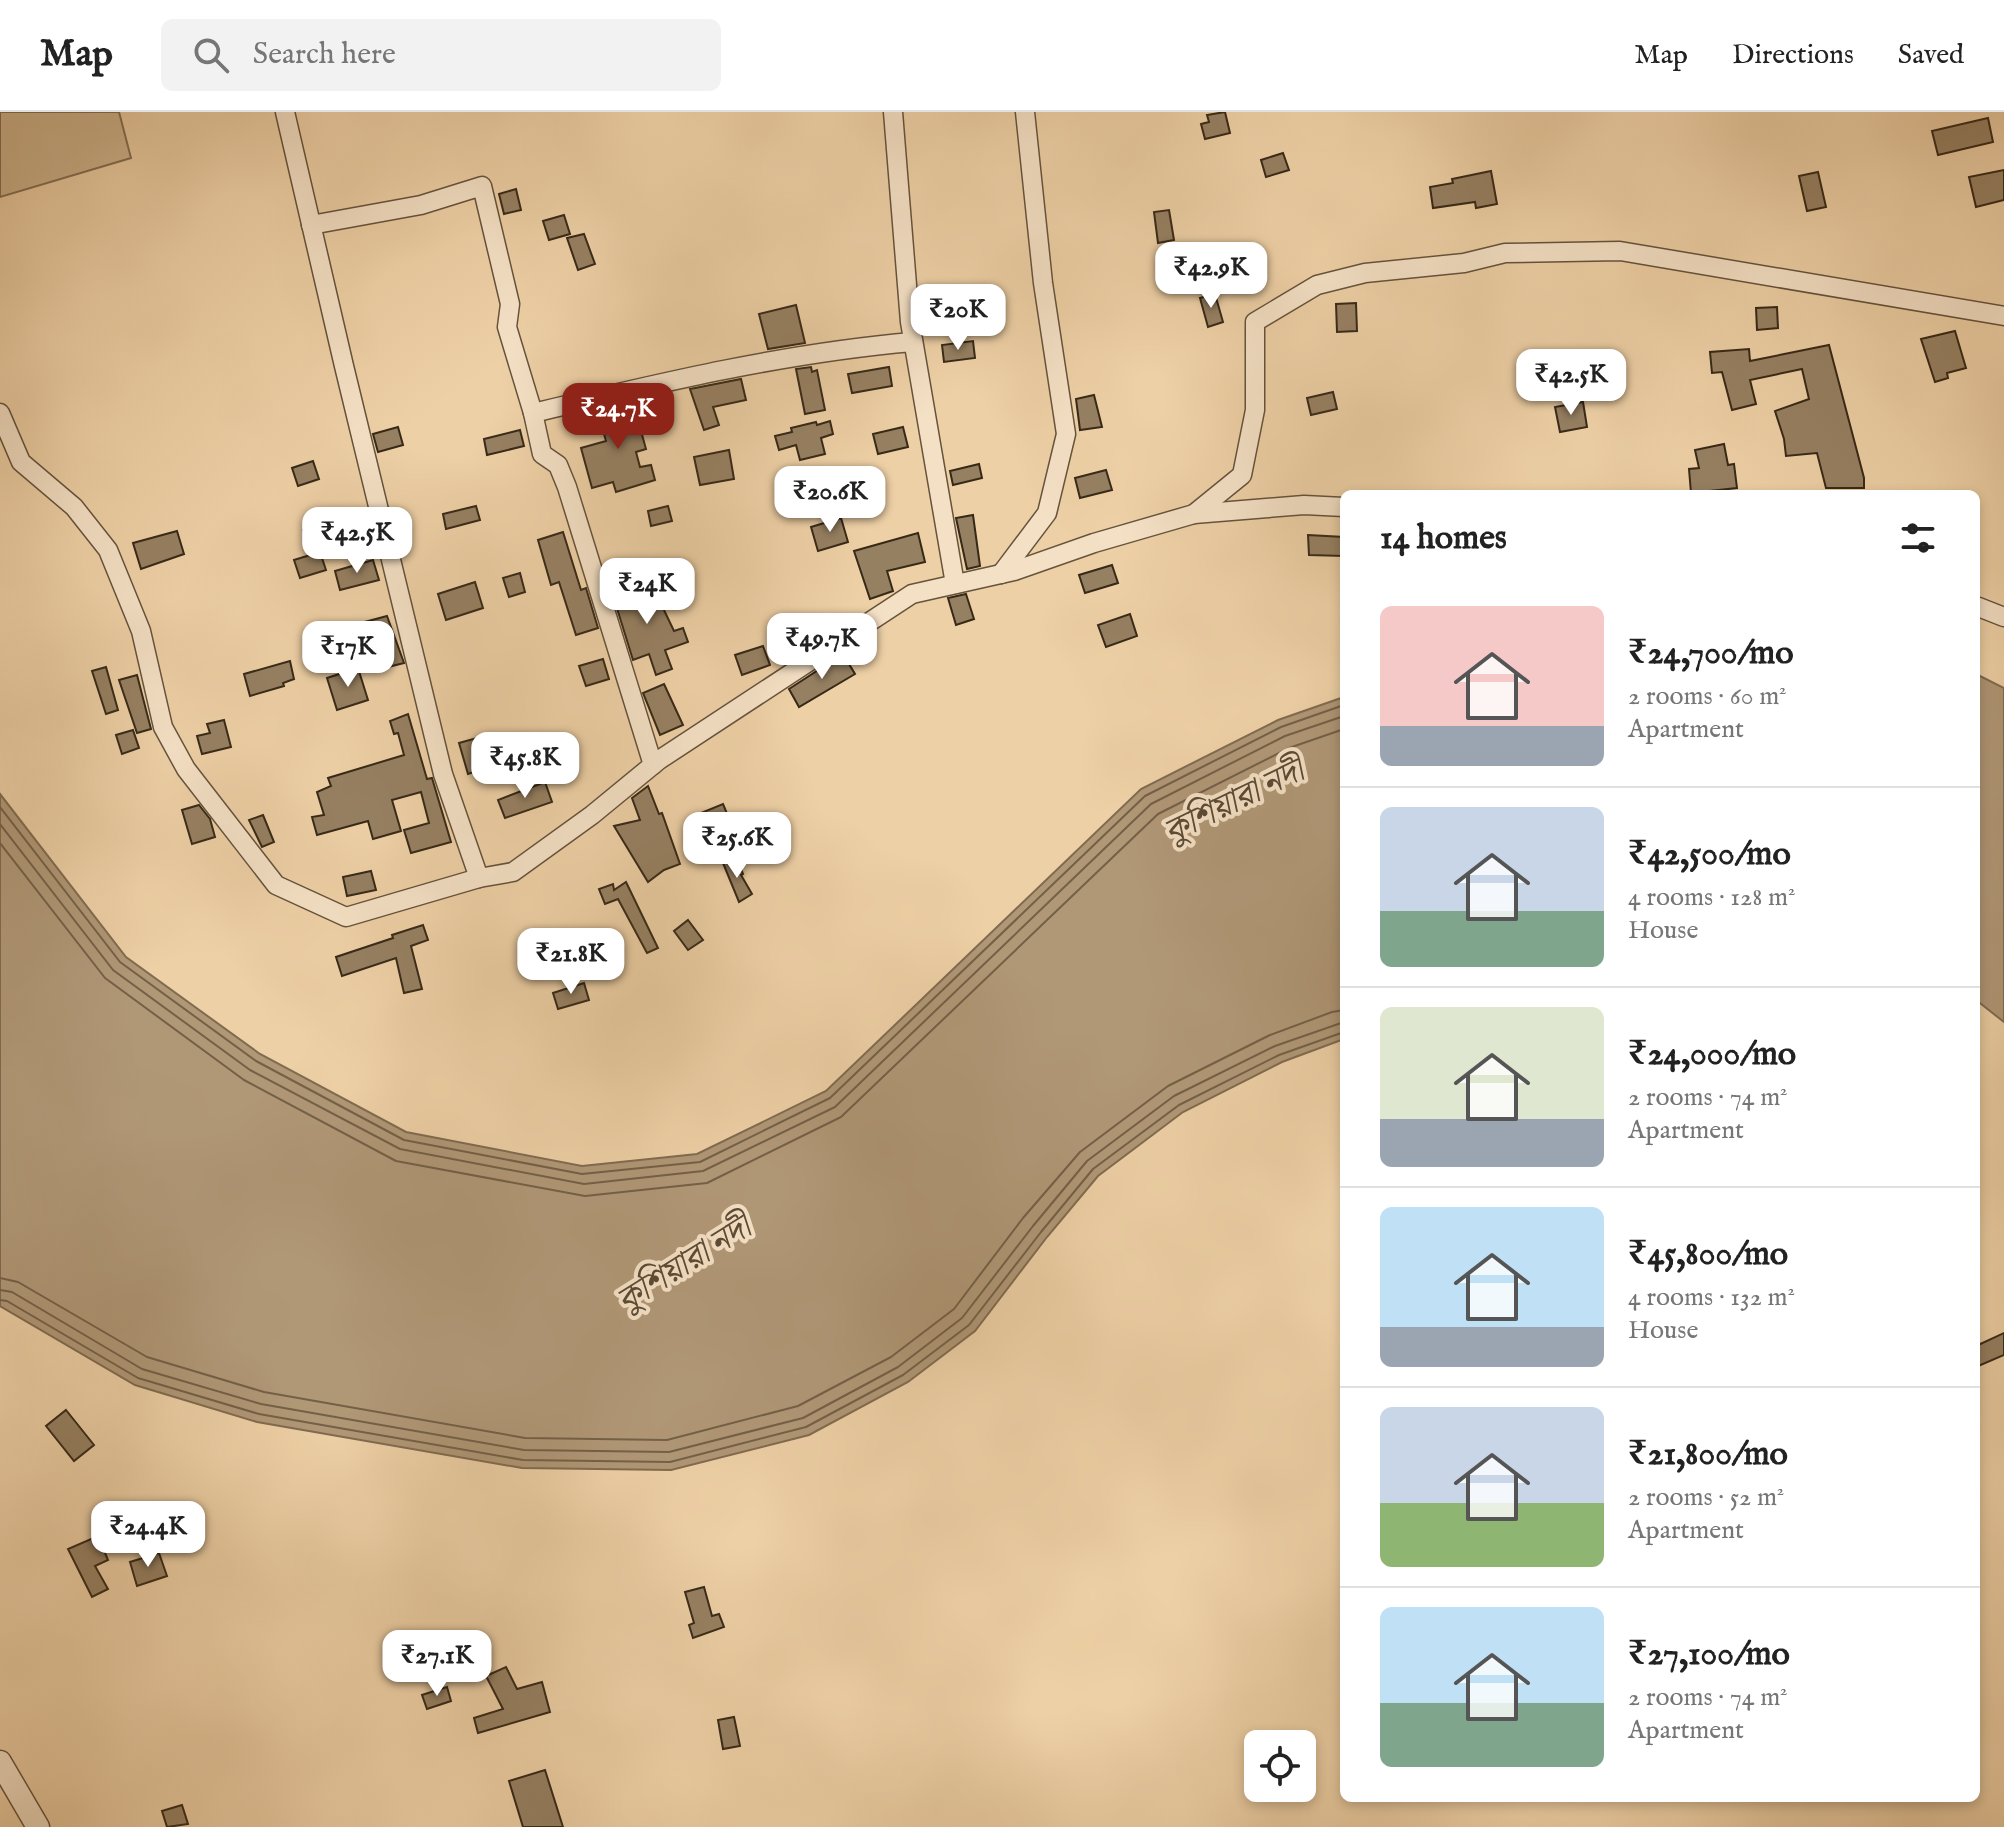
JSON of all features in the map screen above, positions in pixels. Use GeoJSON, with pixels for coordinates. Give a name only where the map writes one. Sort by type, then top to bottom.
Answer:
{"type":"FeatureCollection","features":[{"type":"Feature","properties":{"kind":"street"},"geometry":{"type":"LineString","coordinates":[[285,112],[443,774],[479,878]]}},
{"type":"Feature","properties":{"kind":"street"},"geometry":{"type":"LineString","coordinates":[[893,112],[913,342],[955,584]]}},
{"type":"Feature","properties":{"kind":"street"},"geometry":{"type":"LineString","coordinates":[[1001,574],[1047,513],[1066,434],[1043,283],[1025,112]]}},
{"type":"Feature","properties":{"kind":"street"},"geometry":{"type":"LineString","coordinates":[[311,225],[421,205],[482,186],[510,304],[507,327],[542,454],[558,465],[580,523],[606,618],[653,765]]}},
{"type":"Feature","properties":{"kind":"street"},"geometry":{"type":"LineString","coordinates":[[1194,514],[1242,475],[1255,410],[1255,322],[1317,285],[1365,273],[1464,263],[1505,253],[1620,251],[2004,316]]}},
{"type":"Feature","properties":{"kind":"street"},"geometry":{"type":"LineString","coordinates":[[533,413],[731,367],[846,348],[913,342]]}},
{"type":"Feature","properties":{"kind":"street"},"geometry":{"type":"LineString","coordinates":[[0,413],[21,462],[74,507],[108,550],[141,631],[163,727],[186,769],[276,885],[346,917],[479,878],[513,872],[592,815],[653,765],[912,594],[1001,574],[1194,514],[1304,505],[1340,507]]}},
{"type":"Feature","properties":{"kind":"street"},"geometry":{"type":"LineString","coordinates":[[1980,608],[2004,617]]}},
{"type":"Feature","properties":{"kind":"street"},"geometry":{"type":"LineString","coordinates":[[0,1762],[38,1827]]}},
{"type":"Feature","properties":{"kind":"shaded area"},"geometry":{"type":"Polygon","coordinates":[[[0,112],[119,112],[131,158],[0,197],[0,112]]]}},
{"type":"Feature","properties":{"kind":"water"},"geometry":{"type":"Polygon","coordinates":[[[1980,676],[2004,688],[2004,1022],[1980,1003],[1980,676]]]}},
{"type":"Feature","properties":{"kind":"water","name":"কুশিয়ারা নদী"},"geometry":{"type":"Polygon","coordinates":[[[1340,698],[1340,1040],[1282,1062],[1183,1112],[1098,1176],[975,1331],[908,1382],[809,1435],[671,1470],[522,1468],[257,1422],[135,1385],[0,1306],[0,794],[126,957],[260,1054],[406,1132],[582,1166],[697,1154],[826,1091],[1141,789],[1278,720],[1340,698]]]}},
{"type":"Feature","properties":{"kind":"building"},"geometry":{"type":"Polygon","coordinates":[[[1225,112],[1230,133],[1205,139],[1201,124],[1209,122],[1207,115],[1225,112]]]}},
{"type":"Feature","properties":{"kind":"building"},"geometry":{"type":"Polygon","coordinates":[[[1988,118],[1993,142],[1938,155],[1932,131],[1988,118]]]}},
{"type":"Feature","properties":{"kind":"building"},"geometry":{"type":"Polygon","coordinates":[[[1283,153],[1289,170],[1266,177],[1261,160],[1283,153]]]}},
{"type":"Feature","properties":{"kind":"building"},"geometry":{"type":"Polygon","coordinates":[[[2004,170],[2004,200],[1976,207],[1969,177],[2004,170]]]}},
{"type":"Feature","properties":{"kind":"building"},"geometry":{"type":"Polygon","coordinates":[[[1491,171],[1497,204],[1476,208],[1475,202],[1433,208],[1430,187],[1491,171]]]}},
{"type":"Feature","properties":{"kind":"building"},"geometry":{"type":"Polygon","coordinates":[[[1818,172],[1826,207],[1807,211],[1799,176],[1818,172]]]}},
{"type":"Feature","properties":{"kind":"building"},"geometry":{"type":"Polygon","coordinates":[[[516,189],[521,210],[504,214],[499,194],[516,189]]]}},
{"type":"Feature","properties":{"kind":"building"},"geometry":{"type":"Polygon","coordinates":[[[1169,210],[1174,240],[1158,243],[1154,212],[1169,210]]]}},
{"type":"Feature","properties":{"kind":"building"},"geometry":{"type":"Polygon","coordinates":[[[564,215],[570,234],[549,240],[543,221],[564,215]]]}},
{"type":"Feature","properties":{"kind":"building"},"geometry":{"type":"Polygon","coordinates":[[[584,234],[595,264],[578,270],[567,238],[584,234]]]}},
{"type":"Feature","properties":{"kind":"building"},"geometry":{"type":"Polygon","coordinates":[[[1215,294],[1223,322],[1208,327],[1200,298],[1215,294]]]}},
{"type":"Feature","properties":{"kind":"building"},"geometry":{"type":"Polygon","coordinates":[[[1356,303],[1357,331],[1337,332],[1336,304],[1356,303]]]}},
{"type":"Feature","properties":{"kind":"building"},"geometry":{"type":"Polygon","coordinates":[[[796,305],[805,343],[768,349],[759,314],[796,305]]]}},
{"type":"Feature","properties":{"kind":"building"},"geometry":{"type":"Polygon","coordinates":[[[1777,307],[1778,328],[1757,330],[1756,308],[1777,307]]]}},
{"type":"Feature","properties":{"kind":"building"},"geometry":{"type":"Polygon","coordinates":[[[1955,331],[1966,368],[1947,373],[1948,378],[1935,382],[1921,339],[1955,331]]]}},
{"type":"Feature","properties":{"kind":"building"},"geometry":{"type":"Polygon","coordinates":[[[973,341],[975,358],[944,362],[942,345],[973,341]]]}},
{"type":"Feature","properties":{"kind":"building"},"geometry":{"type":"Polygon","coordinates":[[[1829,345],[1864,488],[1826,488],[1817,453],[1786,456],[1775,411],[1809,399],[1802,369],[1750,380],[1756,404],[1732,410],[1722,372],[1712,373],[1710,352],[1749,349],[1750,361],[1829,345]]]}},
{"type":"Feature","properties":{"kind":"building"},"geometry":{"type":"Polygon","coordinates":[[[811,367],[812,372],[817,370],[825,410],[805,414],[796,369],[811,367]]]}},
{"type":"Feature","properties":{"kind":"building"},"geometry":{"type":"Polygon","coordinates":[[[889,367],[892,386],[852,393],[848,374],[889,367]]]}},
{"type":"Feature","properties":{"kind":"building"},"geometry":{"type":"Polygon","coordinates":[[[741,379],[746,400],[713,407],[719,425],[704,430],[690,389],[741,379]]]}},
{"type":"Feature","properties":{"kind":"building"},"geometry":{"type":"Polygon","coordinates":[[[1333,392],[1337,409],[1311,415],[1307,398],[1333,392]]]}},
{"type":"Feature","properties":{"kind":"building"},"geometry":{"type":"Polygon","coordinates":[[[1094,395],[1102,427],[1080,430],[1076,399],[1094,395]]]}},
{"type":"Feature","properties":{"kind":"building"},"geometry":{"type":"Polygon","coordinates":[[[633,402],[646,449],[636,452],[640,467],[651,465],[655,480],[616,492],[613,482],[592,488],[581,448],[606,441],[597,410],[633,402]]]}},
{"type":"Feature","properties":{"kind":"building"},"geometry":{"type":"Polygon","coordinates":[[[1583,402],[1587,427],[1560,432],[1555,407],[1583,402]]]}},
{"type":"Feature","properties":{"kind":"building"},"geometry":{"type":"Polygon","coordinates":[[[830,421],[833,434],[821,438],[825,454],[800,460],[796,445],[779,450],[775,436],[792,432],[791,428],[830,421]]]}},
{"type":"Feature","properties":{"kind":"building"},"geometry":{"type":"Polygon","coordinates":[[[398,427],[403,445],[378,452],[373,434],[398,427]]]}},
{"type":"Feature","properties":{"kind":"building"},"geometry":{"type":"Polygon","coordinates":[[[903,427],[908,447],[878,454],[873,434],[903,427]]]}},
{"type":"Feature","properties":{"kind":"building"},"geometry":{"type":"Polygon","coordinates":[[[520,430],[524,446],[487,455],[484,439],[520,430]]]}},
{"type":"Feature","properties":{"kind":"building"},"geometry":{"type":"Polygon","coordinates":[[[1724,444],[1728,465],[1734,464],[1737,488],[1691,490],[1689,469],[1699,468],[1695,450],[1724,444]]]}},
{"type":"Feature","properties":{"kind":"building"},"geometry":{"type":"Polygon","coordinates":[[[729,450],[734,479],[700,485],[694,457],[729,450]]]}},
{"type":"Feature","properties":{"kind":"building"},"geometry":{"type":"Polygon","coordinates":[[[313,461],[319,479],[298,486],[292,468],[313,461]]]}},
{"type":"Feature","properties":{"kind":"building"},"geometry":{"type":"Polygon","coordinates":[[[979,464],[982,478],[953,485],[950,471],[979,464]]]}},
{"type":"Feature","properties":{"kind":"building"},"geometry":{"type":"Polygon","coordinates":[[[1106,470],[1112,490],[1080,498],[1075,478],[1106,470]]]}},
{"type":"Feature","properties":{"kind":"building"},"geometry":{"type":"Polygon","coordinates":[[[476,506],[480,520],[446,529],[443,514],[476,506]]]}},
{"type":"Feature","properties":{"kind":"building"},"geometry":{"type":"Polygon","coordinates":[[[668,506],[672,521],[651,526],[648,511],[668,506]]]}},
{"type":"Feature","properties":{"kind":"building"},"geometry":{"type":"Polygon","coordinates":[[[973,515],[980,566],[967,569],[956,518],[973,515]]]}},
{"type":"Feature","properties":{"kind":"building"},"geometry":{"type":"Polygon","coordinates":[[[841,518],[848,542],[818,551],[811,527],[841,518]]]}},
{"type":"Feature","properties":{"kind":"building"},"geometry":{"type":"Polygon","coordinates":[[[319,525],[325,543],[309,549],[303,530],[319,525]]]}},
{"type":"Feature","properties":{"kind":"building"},"geometry":{"type":"Polygon","coordinates":[[[177,531],[184,554],[141,569],[133,543],[177,531]]]}},
{"type":"Feature","properties":{"kind":"building"},"geometry":{"type":"Polygon","coordinates":[[[563,532],[581,590],[586,588],[598,628],[576,635],[559,582],[551,585],[538,540],[563,532]]]}},
{"type":"Feature","properties":{"kind":"building"},"geometry":{"type":"Polygon","coordinates":[[[918,533],[925,562],[887,571],[893,591],[870,599],[854,551],[918,533]]]}},
{"type":"Feature","properties":{"kind":"building"},"geometry":{"type":"Polygon","coordinates":[[[1308,535],[1340,537],[1340,556],[1309,555],[1308,535]]]}},
{"type":"Feature","properties":{"kind":"building"},"geometry":{"type":"Polygon","coordinates":[[[320,552],[326,570],[300,578],[294,560],[320,552]]]}},
{"type":"Feature","properties":{"kind":"building"},"geometry":{"type":"Polygon","coordinates":[[[373,560],[379,580],[340,590],[335,571],[373,560]]]}},
{"type":"Feature","properties":{"kind":"building"},"geometry":{"type":"Polygon","coordinates":[[[1112,565],[1118,583],[1085,593],[1079,575],[1112,565]]]}},
{"type":"Feature","properties":{"kind":"building"},"geometry":{"type":"Polygon","coordinates":[[[520,573],[525,592],[509,597],[503,578],[520,573]]]}},
{"type":"Feature","properties":{"kind":"building"},"geometry":{"type":"Polygon","coordinates":[[[475,582],[483,608],[446,620],[438,594],[475,582]]]}},
{"type":"Feature","properties":{"kind":"building"},"geometry":{"type":"Polygon","coordinates":[[[631,582],[635,595],[653,587],[674,631],[683,628],[688,642],[665,650],[672,669],[656,675],[649,654],[633,660],[611,589],[631,582]]]}},
{"type":"Feature","properties":{"kind":"building"},"geometry":{"type":"Polygon","coordinates":[[[966,594],[974,619],[956,625],[948,598],[966,594]]]}},
{"type":"Feature","properties":{"kind":"building"},"geometry":{"type":"Polygon","coordinates":[[[1130,614],[1137,636],[1106,647],[1098,625],[1130,614]]]}},
{"type":"Feature","properties":{"kind":"building"},"geometry":{"type":"Polygon","coordinates":[[[387,616],[404,663],[384,668],[375,634],[350,641],[346,627],[387,616]]]}},
{"type":"Feature","properties":{"kind":"building"},"geometry":{"type":"Polygon","coordinates":[[[763,646],[770,665],[742,675],[735,655],[763,646]]]}},
{"type":"Feature","properties":{"kind":"building"},"geometry":{"type":"Polygon","coordinates":[[[843,654],[855,674],[799,707],[789,689],[843,654]]]}},
{"type":"Feature","properties":{"kind":"building"},"geometry":{"type":"Polygon","coordinates":[[[603,659],[609,679],[586,686],[579,666],[603,659]]]}},
{"type":"Feature","properties":{"kind":"building"},"geometry":{"type":"Polygon","coordinates":[[[290,661],[294,679],[283,683],[284,686],[250,696],[244,674],[290,661]]]}},
{"type":"Feature","properties":{"kind":"building"},"geometry":{"type":"Polygon","coordinates":[[[106,667],[118,710],[106,714],[92,671],[106,667]]]}},
{"type":"Feature","properties":{"kind":"building"},"geometry":{"type":"Polygon","coordinates":[[[358,668],[368,700],[337,710],[327,678],[358,668]]]}},
{"type":"Feature","properties":{"kind":"building"},"geometry":{"type":"Polygon","coordinates":[[[137,675],[151,729],[137,733],[119,680],[137,675]]]}},
{"type":"Feature","properties":{"kind":"building"},"geometry":{"type":"Polygon","coordinates":[[[664,684],[683,725],[660,735],[643,693],[664,684]]]}},
{"type":"Feature","properties":{"kind":"building"},"geometry":{"type":"Polygon","coordinates":[[[408,714],[427,779],[432,778],[451,842],[411,853],[404,830],[429,823],[421,792],[392,800],[401,831],[373,839],[368,821],[317,835],[312,817],[324,815],[317,792],[331,786],[328,778],[404,755],[398,733],[394,734],[390,721],[408,714]]]}},
{"type":"Feature","properties":{"kind":"building"},"geometry":{"type":"Polygon","coordinates":[[[224,720],[231,747],[202,754],[197,736],[210,733],[207,724],[224,720]]]}},
{"type":"Feature","properties":{"kind":"building"},"geometry":{"type":"Polygon","coordinates":[[[133,730],[139,748],[122,754],[116,735],[133,730]]]}},
{"type":"Feature","properties":{"kind":"building"},"geometry":{"type":"Polygon","coordinates":[[[477,738],[486,768],[468,774],[459,743],[477,738]]]}},
{"type":"Feature","properties":{"kind":"building"},"geometry":{"type":"Polygon","coordinates":[[[545,782],[552,802],[505,818],[498,800],[545,782]]]}},
{"type":"Feature","properties":{"kind":"building"},"geometry":{"type":"Polygon","coordinates":[[[648,786],[659,814],[662,813],[680,864],[664,870],[648,882],[614,826],[640,820],[632,798],[648,786]]]}},
{"type":"Feature","properties":{"kind":"building"},"geometry":{"type":"Polygon","coordinates":[[[723,804],[730,821],[709,830],[701,813],[723,804]]]}},
{"type":"Feature","properties":{"kind":"building"},"geometry":{"type":"Polygon","coordinates":[[[199,805],[210,819],[215,837],[192,844],[182,810],[199,805]]]}},
{"type":"Feature","properties":{"kind":"building"},"geometry":{"type":"Polygon","coordinates":[[[263,815],[274,842],[262,847],[249,820],[263,815]]]}},
{"type":"Feature","properties":{"kind":"building"},"geometry":{"type":"Polygon","coordinates":[[[737,859],[741,875],[752,894],[739,902],[723,863],[737,859]]]}},
{"type":"Feature","properties":{"kind":"building"},"geometry":{"type":"Polygon","coordinates":[[[371,871],[376,890],[347,896],[343,877],[371,871]]]}},
{"type":"Feature","properties":{"kind":"building"},"geometry":{"type":"Polygon","coordinates":[[[626,882],[658,948],[647,953],[618,899],[605,904],[599,889],[613,884],[614,890],[626,882]]]}},
{"type":"Feature","properties":{"kind":"building"},"geometry":{"type":"Polygon","coordinates":[[[688,920],[703,940],[688,950],[674,931],[688,920]]]}},
{"type":"Feature","properties":{"kind":"building"},"geometry":{"type":"Polygon","coordinates":[[[423,925],[428,940],[411,946],[422,989],[404,993],[396,958],[342,976],[336,957],[423,925]]]}},
{"type":"Feature","properties":{"kind":"building"},"geometry":{"type":"Polygon","coordinates":[[[584,983],[589,1000],[558,1009],[553,993],[584,983]]]}},
{"type":"Feature","properties":{"kind":"building"},"geometry":{"type":"Polygon","coordinates":[[[2004,1333],[2004,1355],[1980,1365],[1980,1344],[2004,1333]]]}},
{"type":"Feature","properties":{"kind":"building"},"geometry":{"type":"Polygon","coordinates":[[[66,1410],[94,1445],[74,1461],[46,1426],[66,1410]]]}},
{"type":"Feature","properties":{"kind":"building"},"geometry":{"type":"Polygon","coordinates":[[[98,1536],[108,1560],[95,1566],[108,1589],[92,1597],[68,1549],[98,1536]]]}},
{"type":"Feature","properties":{"kind":"building"},"geometry":{"type":"Polygon","coordinates":[[[159,1553],[167,1576],[137,1586],[130,1562],[159,1553]]]}},
{"type":"Feature","properties":{"kind":"building"},"geometry":{"type":"Polygon","coordinates":[[[704,1587],[712,1616],[719,1614],[724,1627],[693,1638],[689,1625],[694,1623],[685,1592],[704,1587]]]}},
{"type":"Feature","properties":{"kind":"building"},"geometry":{"type":"Polygon","coordinates":[[[506,1667],[517,1689],[542,1682],[550,1712],[478,1733],[474,1718],[503,1709],[486,1676],[506,1667]]]}},
{"type":"Feature","properties":{"kind":"building"},"geometry":{"type":"Polygon","coordinates":[[[447,1687],[451,1701],[427,1709],[422,1695],[447,1687]]]}},
{"type":"Feature","properties":{"kind":"building"},"geometry":{"type":"Polygon","coordinates":[[[734,1717],[740,1746],[723,1749],[718,1720],[734,1717]]]}},
{"type":"Feature","properties":{"kind":"building"},"geometry":{"type":"Polygon","coordinates":[[[545,1770],[563,1827],[523,1827],[509,1781],[545,1770]]]}},
{"type":"Feature","properties":{"kind":"building"},"geometry":{"type":"Polygon","coordinates":[[[182,1805],[188,1824],[167,1827],[162,1811],[182,1805]]]}}]}
